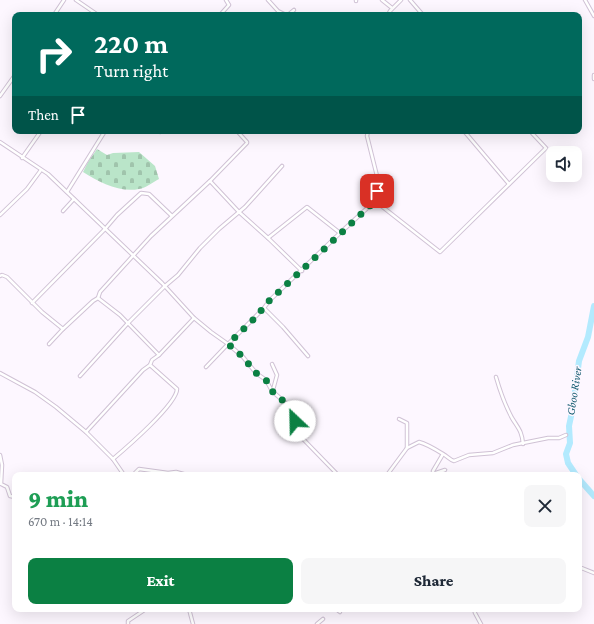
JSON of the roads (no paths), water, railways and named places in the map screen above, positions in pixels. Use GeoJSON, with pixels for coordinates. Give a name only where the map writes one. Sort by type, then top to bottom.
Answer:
{"type":"FeatureCollection","features":[{"type":"Feature","properties":{"kind":"street"},"geometry":{"type":"LineString","coordinates":[[56,12],[64,0]]}},
{"type":"Feature","properties":{"kind":"street"},"geometry":{"type":"LineString","coordinates":[[76,0],[94,12]]}},
{"type":"Feature","properties":{"kind":"street"},"geometry":{"type":"LineString","coordinates":[[223,12],[229,5],[226,0]]}},
{"type":"Feature","properties":{"kind":"street"},"geometry":{"type":"LineString","coordinates":[[268,0],[280,12]]}},
{"type":"Feature","properties":{"kind":"street"},"geometry":{"type":"LineString","coordinates":[[382,0],[392,8]]}},
{"type":"Feature","properties":{"kind":"street"},"geometry":{"type":"LineString","coordinates":[[390,12],[401,0]]}},
{"type":"Feature","properties":{"kind":"street"},"geometry":{"type":"LineString","coordinates":[[410,0],[420,12]]}},
{"type":"Feature","properties":{"kind":"street"},"geometry":{"type":"LineString","coordinates":[[585,0],[594,16]]}},
{"type":"Feature","properties":{"kind":"street"},"geometry":{"type":"LineString","coordinates":[[0,96],[12,78]]}},
{"type":"Feature","properties":{"kind":"street"},"geometry":{"type":"LineString","coordinates":[[22,158],[39,134]]}},
{"type":"Feature","properties":{"kind":"street"},"geometry":{"type":"LineString","coordinates":[[67,192],[103,134]]}},
{"type":"Feature","properties":{"kind":"street"},"geometry":{"type":"LineString","coordinates":[[49,344],[63,329],[98,298],[100,292],[152,236],[210,181],[248,142],[239,134]]}},
{"type":"Feature","properties":{"kind":"street"},"geometry":{"type":"LineString","coordinates":[[206,367],[264,308],[269,301],[375,201],[378,180],[367,134]]}},
{"type":"Feature","properties":{"kind":"street"},"geometry":{"type":"LineString","coordinates":[[467,134],[509,184]]}},
{"type":"Feature","properties":{"kind":"street"},"geometry":{"type":"LineString","coordinates":[[375,201],[440,252],[546,148],[533,134]]}},
{"type":"Feature","properties":{"kind":"street"},"geometry":{"type":"LineString","coordinates":[[0,142],[48,174],[134,256],[194,318],[243,357],[256,373],[266,380],[272,391],[277,394],[291,410],[298,431],[304,440],[335,472]]}},
{"type":"Feature","properties":{"kind":"street"},"geometry":{"type":"LineString","coordinates":[[80,376],[164,286],[178,275],[200,248],[251,201],[282,166]]}},
{"type":"Feature","properties":{"kind":"street"},"geometry":{"type":"LineString","coordinates":[[0,216],[27,189],[41,170]]}},
{"type":"Feature","properties":{"kind":"street"},"geometry":{"type":"LineString","coordinates":[[210,181],[239,212],[302,271]]}},
{"type":"Feature","properties":{"kind":"street"},"geometry":{"type":"LineString","coordinates":[[32,303],[117,215],[141,193],[148,194],[172,216]]}},
{"type":"Feature","properties":{"kind":"street"},"geometry":{"type":"LineString","coordinates":[[63,211],[74,199]]}},
{"type":"Feature","properties":{"kind":"street"},"geometry":{"type":"LineString","coordinates":[[268,238],[307,207],[340,233]]}},
{"type":"Feature","properties":{"kind":"street"},"geometry":{"type":"LineString","coordinates":[[0,276],[2,275],[6,278],[32,303],[63,329]]}},
{"type":"Feature","properties":{"kind":"street"},"geometry":{"type":"LineString","coordinates":[[98,298],[128,324],[159,355]]}},
{"type":"Feature","properties":{"kind":"street"},"geometry":{"type":"LineString","coordinates":[[264,308],[308,356]]}},
{"type":"Feature","properties":{"kind":"street"},"geometry":{"type":"LineString","coordinates":[[86,432],[142,370],[150,365],[152,360],[159,355],[194,318]]}},
{"type":"Feature","properties":{"kind":"street"},"geometry":{"type":"LineString","coordinates":[[272,364],[276,375],[272,391]]}},
{"type":"Feature","properties":{"kind":"street"},"geometry":{"type":"LineString","coordinates":[[113,459],[164,411],[177,394],[176,389],[150,365]]}},
{"type":"Feature","properties":{"kind":"street"},"geometry":{"type":"LineString","coordinates":[[0,373],[35,392],[86,432],[113,459],[122,472]]}},
{"type":"Feature","properties":{"kind":"street"},"geometry":{"type":"LineString","coordinates":[[496,377],[499,390],[522,434],[523,444]]}},
{"type":"Feature","properties":{"kind":"street"},"geometry":{"type":"LineString","coordinates":[[399,419],[407,422],[407,448]]}},
{"type":"Feature","properties":{"kind":"street"},"geometry":{"type":"LineString","coordinates":[[389,472],[407,448],[419,442],[427,444],[454,461],[469,455],[493,453],[507,447],[548,438],[559,438],[566,435]]}},
{"type":"Feature","properties":{"kind":"street"},"geometry":{"type":"LineString","coordinates":[[432,472],[443,454]]}},
{"type":"Feature","properties":{"kind":"street"},"geometry":{"type":"LineString","coordinates":[[0,455],[2,465],[1,484],[7,487],[10,496],[12,496]]}},
{"type":"Feature","properties":{"kind":"street"},"geometry":{"type":"LineString","coordinates":[[136,472],[139,469],[161,472]]}},
{"type":"Feature","properties":{"kind":"street"},"geometry":{"type":"LineString","coordinates":[[438,472],[445,470]]}},
{"type":"Feature","properties":{"kind":"street"},"geometry":{"type":"LineString","coordinates":[[582,568],[594,573]]}},
{"type":"Feature","properties":{"kind":"street"},"geometry":{"type":"LineString","coordinates":[[128,624],[128,621],[141,612]]}},
{"type":"Feature","properties":{"kind":"street"},"geometry":{"type":"LineString","coordinates":[[191,612],[193,624]]}},
{"type":"Feature","properties":{"kind":"street"},"geometry":{"type":"LineString","coordinates":[[475,612],[481,624]]}},
{"type":"Feature","properties":{"kind":"street"},"geometry":{"type":"LineString","coordinates":[[317,624],[323,618]]}},
{"type":"Feature","properties":{"kind":"waterway","name":"Gboo River"},"geometry":{"type":"LineString","coordinates":[[574,472],[568,463],[566,454],[570,443],[569,426],[579,361],[588,337],[594,306]]}},
{"type":"Feature","properties":{"kind":"waterway","name":"Gboo River"},"geometry":{"type":"LineString","coordinates":[[582,482],[594,496]]}}]}
